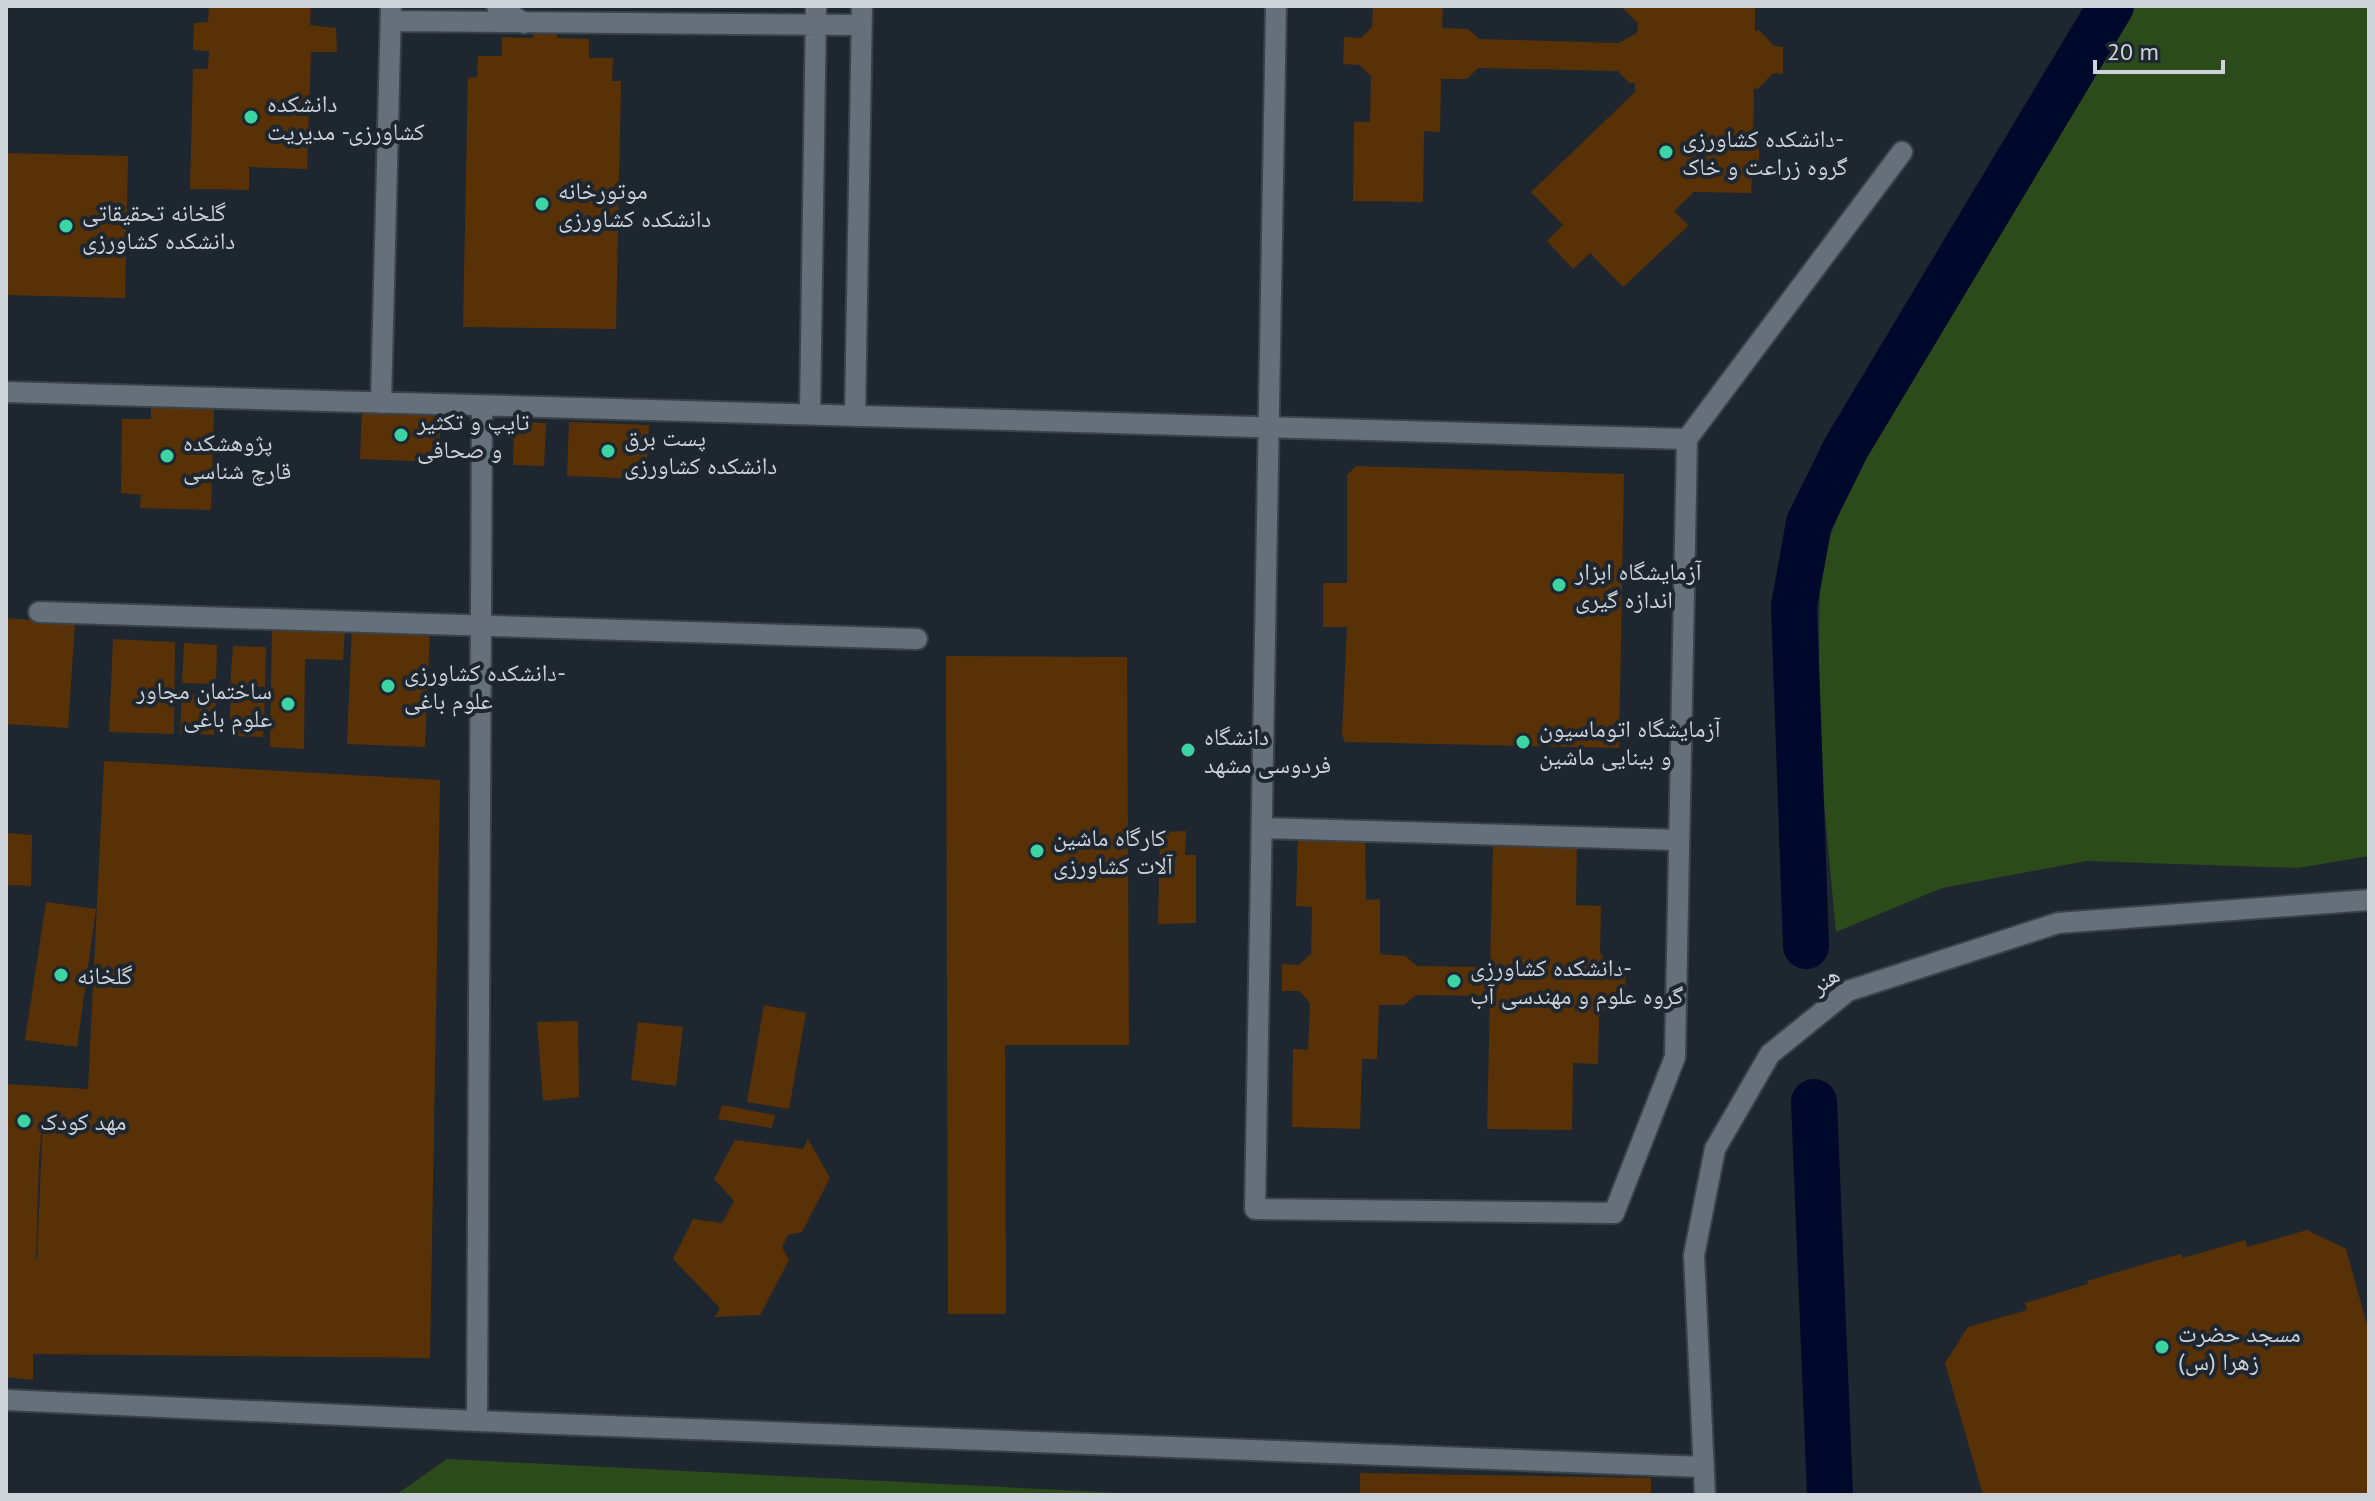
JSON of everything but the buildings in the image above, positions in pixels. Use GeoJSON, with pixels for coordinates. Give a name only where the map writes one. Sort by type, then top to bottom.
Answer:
{"type":"FeatureCollection","features":[{"type":"Feature","properties":{"kind":"lane"},"geometry":{"type":"LineString","coordinates":[[497,6],[524,23]]}},
{"type":"Feature","properties":{"kind":"lane"},"geometry":{"type":"LineString","coordinates":[[1276,6],[1255,1209],[1614,1213],[1675,1057],[1687,439],[1902,152]]}},
{"type":"Feature","properties":{"kind":"lane"},"geometry":{"type":"LineString","coordinates":[[381,403],[391,14],[524,23],[861,16],[855,416]]}},
{"type":"Feature","properties":{"kind":"lane"},"geometry":{"type":"LineString","coordinates":[[810,414],[816,16]]}},
{"type":"Feature","properties":{"kind":"lane"},"geometry":{"type":"LineString","coordinates":[[6,392],[1687,439]]}},
{"type":"Feature","properties":{"kind":"lane"},"geometry":{"type":"LineString","coordinates":[[477,1421],[482,406]]}},
{"type":"Feature","properties":{"kind":"lane"},"geometry":{"type":"LineString","coordinates":[[39,612],[917,639]]}},
{"type":"Feature","properties":{"kind":"lane"},"geometry":{"type":"LineString","coordinates":[[1262,828],[1679,840]]}},
{"type":"Feature","properties":{"kind":"lane","name":"هنر"},"geometry":{"type":"LineString","coordinates":[[1705,1495],[1694,1255],[1715,1149],[1770,1054],[1848,991],[2058,923],[2369,900]]}},
{"type":"Feature","properties":{"kind":"lane"},"geometry":{"type":"LineString","coordinates":[[6,1400],[477,1421],[1704,1467]]}},
{"type":"Feature","properties":{"kind":"green space"},"geometry":{"type":"Polygon","coordinates":[[[2131,6],[2369,6],[2369,856],[2298,868],[2087,861],[1942,888],[1836,932],[1818,739],[1820,563],[1864,447],[2009,216],[2131,6]]]}},
{"type":"Feature","properties":{"kind":"green space"},"geometry":{"type":"Polygon","coordinates":[[[447,1459],[1161,1495],[138,1495],[397,1494],[447,1459]]]}},
{"type":"Feature","properties":{"kind":"waterway"},"geometry":{"type":"LineString","coordinates":[[1806,946],[1794,606],[1809,523],[1846,448],[2111,6]]}},
{"type":"Feature","properties":{"kind":"waterway"},"geometry":{"type":"LineString","coordinates":[[1814,1102],[1830,1495]]}},
{"type":"Feature","properties":{"kind":"place","name":"دانشکده کشاورزی- مدیریت"},"geometry":{"type":"Point","coordinates":[251,117]}},
{"type":"Feature","properties":{"kind":"place","name":"دانشکده کشاورزی- گروه زراعت و خاک"},"geometry":{"type":"Point","coordinates":[1666,152]}},
{"type":"Feature","properties":{"kind":"place","name":"موتورخانه دانشکده کشاورزی"},"geometry":{"type":"Point","coordinates":[542,204]}},
{"type":"Feature","properties":{"kind":"place","name":"گلخانه تحقیقاتی دانشکده کشاورزی"},"geometry":{"type":"Point","coordinates":[66,226]}},
{"type":"Feature","properties":{"kind":"place","name":"تایپ و تکثیر و صحافی"},"geometry":{"type":"Point","coordinates":[401,435]}},
{"type":"Feature","properties":{"kind":"place","name":"پست برق دانشکده کشاورزی"},"geometry":{"type":"Point","coordinates":[608,451]}},
{"type":"Feature","properties":{"kind":"place","name":"پژوهشکده قارچ شناسی"},"geometry":{"type":"Point","coordinates":[167,456]}},
{"type":"Feature","properties":{"kind":"place","name":"آزمایشگاه ابزار اندازه گیری"},"geometry":{"type":"Point","coordinates":[1559,585]}},
{"type":"Feature","properties":{"kind":"place","name":"دانشکده کشاورزی- علوم باغی"},"geometry":{"type":"Point","coordinates":[388,686]}},
{"type":"Feature","properties":{"kind":"place","name":"ساختمان مجاور علوم باغی"},"geometry":{"type":"Point","coordinates":[288,704]}},
{"type":"Feature","properties":{"kind":"place","name":"آزمایشگاه اتوماسیون و بینایی ماشین"},"geometry":{"type":"Point","coordinates":[1523,742]}},
{"type":"Feature","properties":{"kind":"place","name":"دانشگاه فردوسی مشهد"},"geometry":{"type":"Point","coordinates":[1188,750]}},
{"type":"Feature","properties":{"kind":"place","name":"کارگاه ماشین آلات کشاورزی"},"geometry":{"type":"Point","coordinates":[1037,851]}},
{"type":"Feature","properties":{"kind":"place","name":"گلخانه"},"geometry":{"type":"Point","coordinates":[61,975]}},
{"type":"Feature","properties":{"kind":"place","name":"دانشکده کشاورزی- گروه علوم و مهندسی آب"},"geometry":{"type":"Point","coordinates":[1454,981]}},
{"type":"Feature","properties":{"kind":"place","name":"مهد کودک"},"geometry":{"type":"Point","coordinates":[24,1121]}},
{"type":"Feature","properties":{"kind":"place","name":"مسجد حضرت زهرا (س)"},"geometry":{"type":"Point","coordinates":[2162,1347]}}]}
